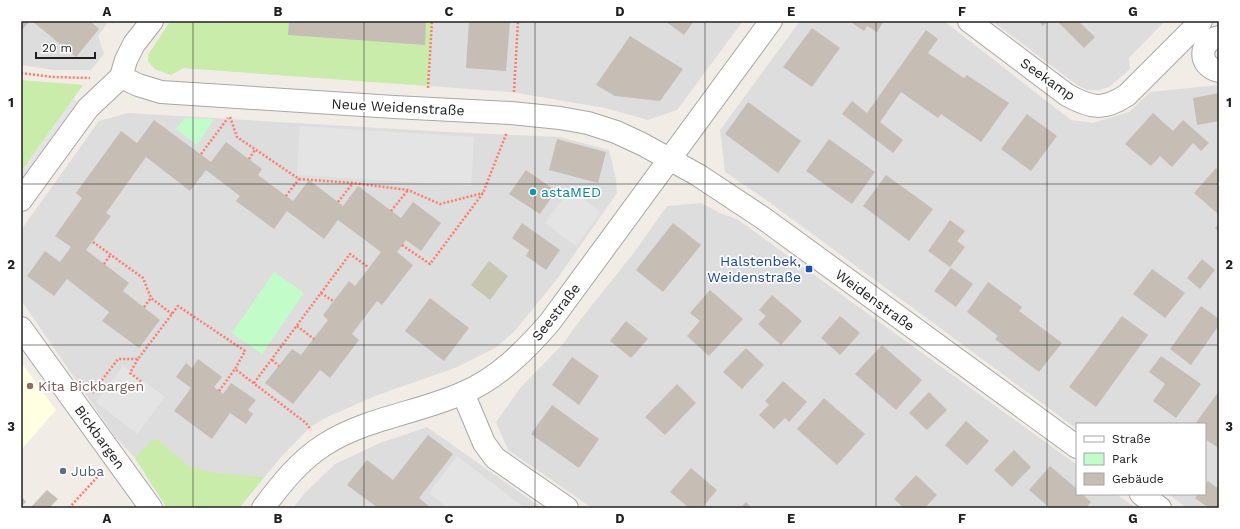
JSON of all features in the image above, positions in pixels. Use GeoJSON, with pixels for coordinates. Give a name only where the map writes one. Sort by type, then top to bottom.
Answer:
{"type":"FeatureCollection","features":[{"type":"Feature","properties":{"kind":"street"},"geometry":{"type":"LineString","coordinates":[[21,200],[88,108],[121,77],[126,60],[134,44],[152,21]]}},
{"type":"Feature","properties":{"kind":"street","name":"Seestraße"},"geometry":{"type":"LineString","coordinates":[[263,508],[298,464],[323,445],[351,430],[463,393],[492,378],[518,356],[544,329],[670,160],[770,21]]}},
{"type":"Feature","properties":{"kind":"street","name":"Seekamp"},"geometry":{"type":"LineString","coordinates":[[968,21],[1067,95],[1082,103],[1097,106],[1115,103],[1127,95],[1206,32]]}},
{"type":"Feature","properties":{"kind":"street"},"geometry":{"type":"LineString","coordinates":[[1206,32],[1203,51],[1205,62],[1209,67],[1219,71]]}},
{"type":"Feature","properties":{"kind":"street","name":"Neue Weidenstraße"},"geometry":{"type":"LineString","coordinates":[[121,77],[138,85],[161,92],[511,113],[560,118],[588,123],[616,132],[642,144],[670,160]]}},
{"type":"Feature","properties":{"kind":"street","name":"Weidenstraße"},"geometry":{"type":"LineString","coordinates":[[670,160],[698,175],[764,218],[1076,446]]}},
{"type":"Feature","properties":{"kind":"street","name":"Bickbargen"},"geometry":{"type":"LineString","coordinates":[[21,328],[120,464],[149,508]]}},
{"type":"Feature","properties":{"kind":"street"},"geometry":{"type":"LineString","coordinates":[[463,393],[484,443],[495,458],[567,508]]}},
{"type":"Feature","properties":{"kind":"street"},"geometry":{"type":"LineString","coordinates":[[1142,495],[1160,508]]}},
{"type":"Feature","properties":{"kind":"path"},"geometry":{"type":"LineString","coordinates":[[428,90],[432,21]]}},
{"type":"Feature","properties":{"kind":"path"},"geometry":{"type":"LineString","coordinates":[[514,99],[518,21]]}},
{"type":"Feature","properties":{"kind":"path"},"geometry":{"type":"LineString","coordinates":[[21,73],[53,77],[92,78]]}},
{"type":"Feature","properties":{"kind":"path"},"geometry":{"type":"LineString","coordinates":[[201,154],[229,116],[237,137],[299,179],[353,183],[408,190],[440,204],[483,193]]}},
{"type":"Feature","properties":{"kind":"path"},"geometry":{"type":"LineString","coordinates":[[402,245],[430,264],[483,193],[508,128]]}},
{"type":"Feature","properties":{"kind":"path"},"geometry":{"type":"LineString","coordinates":[[249,159],[255,150]]}},
{"type":"Feature","properties":{"kind":"path"},"geometry":{"type":"LineString","coordinates":[[286,196],[299,179]]}},
{"type":"Feature","properties":{"kind":"path"},"geometry":{"type":"LineString","coordinates":[[338,202],[353,183]]}},
{"type":"Feature","properties":{"kind":"path"},"geometry":{"type":"LineString","coordinates":[[391,211],[408,190]]}},
{"type":"Feature","properties":{"kind":"path"},"geometry":{"type":"LineString","coordinates":[[93,242],[143,278],[151,298],[172,314]]}},
{"type":"Feature","properties":{"kind":"path"},"geometry":{"type":"LineString","coordinates":[[104,264],[111,254]]}},
{"type":"Feature","properties":{"kind":"path"},"geometry":{"type":"LineString","coordinates":[[254,383],[350,254],[368,267]]}},
{"type":"Feature","properties":{"kind":"path"},"geometry":{"type":"LineString","coordinates":[[321,293],[333,301]]}},
{"type":"Feature","properties":{"kind":"path"},"geometry":{"type":"LineString","coordinates":[[144,307],[151,298]]}},
{"type":"Feature","properties":{"kind":"path"},"geometry":{"type":"LineString","coordinates":[[142,382],[130,373],[138,359],[178,306],[245,351],[219,391]]}},
{"type":"Feature","properties":{"kind":"path"},"geometry":{"type":"LineString","coordinates":[[297,326],[314,339]]}},
{"type":"Feature","properties":{"kind":"path"},"geometry":{"type":"LineString","coordinates":[[80,409],[118,359],[138,359]]}},
{"type":"Feature","properties":{"kind":"path"},"geometry":{"type":"LineString","coordinates":[[272,360],[279,366]]}},
{"type":"Feature","properties":{"kind":"path"},"geometry":{"type":"LineString","coordinates":[[235,368],[306,423],[323,445]]}},
{"type":"Feature","properties":{"kind":"path"},"geometry":{"type":"LineString","coordinates":[[69,508],[120,464]]}},
{"type":"Feature","properties":{"kind":"shaded area"},"geometry":{"type":"Polygon","coordinates":[[[21,21],[109,21],[98,36],[104,54],[91,70],[53,70],[21,65],[21,21]]]}},
{"type":"Feature","properties":{"kind":"shaded area"},"geometry":{"type":"Polygon","coordinates":[[[171,21],[743,21],[677,110],[648,120],[605,108],[511,92],[183,68],[171,75],[155,69],[148,61],[148,55],[171,21]]]}},
{"type":"Feature","properties":{"kind":"shaded area"},"geometry":{"type":"Polygon","coordinates":[[[800,21],[944,21],[1071,120],[1093,123],[1129,112],[1150,92],[1219,85],[1219,508],[1187,508],[1169,495],[1206,495],[1206,423],[1076,423],[1076,428],[769,202],[725,172],[720,130],[800,21]]]}},
{"type":"Feature","properties":{"kind":"shaded area"},"geometry":{"type":"Polygon","coordinates":[[[992,21],[1165,21],[1129,58],[1130,69],[1109,87],[1099,90],[1087,90],[1077,85],[992,21]]]}},
{"type":"Feature","properties":{"kind":"shaded area"},"geometry":{"type":"Polygon","coordinates":[[[73,99],[80,103],[21,186],[21,172],[73,99]]]}},
{"type":"Feature","properties":{"kind":"shaded area"},"geometry":{"type":"Polygon","coordinates":[[[128,113],[448,132],[560,137],[609,150],[616,179],[617,193],[557,279],[514,332],[495,348],[455,368],[375,396],[325,418],[309,428],[282,456],[239,508],[167,508],[135,458],[113,434],[21,300],[21,230],[99,121],[128,113]]]}},
{"type":"Feature","properties":{"kind":"shaded area"},"geometry":{"type":"Polygon","coordinates":[[[300,126],[474,137],[471,186],[297,175],[300,126]]]}},
{"type":"Feature","properties":{"kind":"shaded area"},"geometry":{"type":"Polygon","coordinates":[[[570,189],[601,212],[576,246],[545,223],[570,189]]]}},
{"type":"Feature","properties":{"kind":"shaded area"},"geometry":{"type":"Polygon","coordinates":[[[701,203],[722,214],[737,219],[1076,464],[1076,495],[1117,495],[1136,508],[592,508],[508,450],[496,422],[521,387],[563,344],[633,254],[667,206],[701,203]]]}},
{"type":"Feature","properties":{"kind":"shaded area"},"geometry":{"type":"Polygon","coordinates":[[[489,261],[508,276],[490,300],[471,285],[489,261]]]}},
{"type":"Feature","properties":{"kind":"shaded area","name":"Kita Bickbargen"},"geometry":{"type":"Polygon","coordinates":[[[21,362],[56,410],[21,450],[21,362]]]}},
{"type":"Feature","properties":{"kind":"shaded area"},"geometry":{"type":"Polygon","coordinates":[[[123,366],[165,397],[137,434],[96,402],[123,366]]]}},
{"type":"Feature","properties":{"kind":"shaded area"},"geometry":{"type":"Polygon","coordinates":[[[427,427],[542,508],[293,508],[305,493],[335,464],[380,443],[427,427]]]}},
{"type":"Feature","properties":{"kind":"shaded area"},"geometry":{"type":"Polygon","coordinates":[[[457,456],[525,508],[448,508],[429,493],[457,456]]]}},
{"type":"Feature","properties":{"kind":"green space"},"geometry":{"type":"Polygon","coordinates":[[[170,21],[289,21],[288,35],[424,45],[426,21],[432,21],[428,86],[183,68],[171,75],[155,69],[148,61],[148,55],[170,21]]]}},
{"type":"Feature","properties":{"kind":"green space"},"geometry":{"type":"Polygon","coordinates":[[[21,80],[83,85],[21,172],[21,80]]]}},
{"type":"Feature","properties":{"kind":"green space"},"geometry":{"type":"Polygon","coordinates":[[[185,118],[214,119],[197,145],[176,129],[185,118]]]}},
{"type":"Feature","properties":{"kind":"green space"},"geometry":{"type":"Polygon","coordinates":[[[274,272],[304,293],[262,354],[232,333],[274,272]]]}},
{"type":"Feature","properties":{"kind":"green space"},"geometry":{"type":"Polygon","coordinates":[[[155,438],[189,466],[214,473],[264,477],[239,508],[167,508],[135,458],[155,438]]]}},
{"type":"Feature","properties":{"kind":"building"},"geometry":{"type":"Polygon","coordinates":[[[21,21],[30,21],[21,31],[21,21]]]}},
{"type":"Feature","properties":{"kind":"building"},"geometry":{"type":"Polygon","coordinates":[[[32,21],[90,21],[99,29],[76,57],[32,21]]]}},
{"type":"Feature","properties":{"kind":"building"},"geometry":{"type":"Polygon","coordinates":[[[289,21],[426,21],[425,45],[288,35],[289,21]]]}},
{"type":"Feature","properties":{"kind":"building"},"geometry":{"type":"Polygon","coordinates":[[[469,21],[510,21],[506,71],[466,68],[469,21]]]}},
{"type":"Feature","properties":{"kind":"building"},"geometry":{"type":"Polygon","coordinates":[[[665,21],[694,21],[684,35],[665,21]]]}},
{"type":"Feature","properties":{"kind":"building"},"geometry":{"type":"Polygon","coordinates":[[[849,21],[884,21],[877,32],[867,26],[864,31],[849,21]]]}},
{"type":"Feature","properties":{"kind":"building"},"geometry":{"type":"Polygon","coordinates":[[[1038,21],[1048,21],[1043,26],[1038,21]]]}},
{"type":"Feature","properties":{"kind":"building"},"geometry":{"type":"Polygon","coordinates":[[[1057,21],[1078,21],[1095,37],[1084,48],[1057,21]]]}},
{"type":"Feature","properties":{"kind":"building"},"geometry":{"type":"Polygon","coordinates":[[[812,28],[840,48],[812,87],[783,67],[812,28]]]}},
{"type":"Feature","properties":{"kind":"building"},"geometry":{"type":"Polygon","coordinates":[[[926,30],[938,39],[928,53],[964,78],[967,75],[1009,103],[981,142],[941,114],[938,118],[901,92],[880,122],[903,140],[893,153],[842,114],[852,101],[867,113],[926,30]]]}},
{"type":"Feature","properties":{"kind":"building"},"geometry":{"type":"Polygon","coordinates":[[[630,36],[683,69],[660,101],[615,96],[596,85],[630,36]]]}},
{"type":"Feature","properties":{"kind":"building"},"geometry":{"type":"Polygon","coordinates":[[[1219,93],[1219,121],[1197,125],[1193,98],[1219,93]]]}},
{"type":"Feature","properties":{"kind":"building"},"geometry":{"type":"Polygon","coordinates":[[[748,102],[801,141],[778,173],[725,134],[748,102]]]}},
{"type":"Feature","properties":{"kind":"building"},"geometry":{"type":"Polygon","coordinates":[[[1153,113],[1173,131],[1183,120],[1209,143],[1201,151],[1193,143],[1172,167],[1160,156],[1151,166],[1125,144],[1153,113]]]}},
{"type":"Feature","properties":{"kind":"building"},"geometry":{"type":"Polygon","coordinates":[[[1027,114],[1057,136],[1031,171],[1001,149],[1027,114]]]}},
{"type":"Feature","properties":{"kind":"building"},"geometry":{"type":"Polygon","coordinates":[[[154,120],[211,162],[226,142],[262,169],[258,175],[293,201],[309,180],[343,206],[358,186],[401,218],[413,202],[441,223],[421,251],[406,240],[397,252],[413,265],[382,305],[377,301],[352,334],[359,340],[330,378],[320,370],[293,404],[265,383],[292,349],[301,355],[328,320],[323,315],[349,281],[355,286],[381,252],[338,220],[324,239],[287,211],[274,229],[236,201],[240,196],[206,170],[190,191],[146,157],[106,213],[111,216],[86,250],[129,283],[123,291],[160,320],[139,348],[102,321],[109,312],[67,279],[54,296],[27,276],[45,251],[60,262],[71,247],[55,236],[82,198],[76,193],[121,131],[137,143],[154,120]]]}},
{"type":"Feature","properties":{"kind":"building"},"geometry":{"type":"Polygon","coordinates":[[[557,139],[606,152],[598,183],[549,170],[557,139]]]}},
{"type":"Feature","properties":{"kind":"building"},"geometry":{"type":"Polygon","coordinates":[[[829,139],[875,172],[852,204],[806,171],[829,139]]]}},
{"type":"Feature","properties":{"kind":"building"},"geometry":{"type":"Polygon","coordinates":[[[1216,168],[1219,171],[1219,211],[1217,213],[1194,193],[1216,168]]]}},
{"type":"Feature","properties":{"kind":"building","name":"astaMED"},"geometry":{"type":"Polygon","coordinates":[[[526,170],[556,191],[540,214],[509,194],[526,170]]]}},
{"type":"Feature","properties":{"kind":"building"},"geometry":{"type":"Polygon","coordinates":[[[886,175],[933,209],[909,241],[863,206],[886,175]]]}},
{"type":"Feature","properties":{"kind":"building"},"geometry":{"type":"Polygon","coordinates":[[[950,220],[965,231],[957,241],[965,247],[950,267],[928,251],[950,220]]]}},
{"type":"Feature","properties":{"kind":"building"},"geometry":{"type":"Polygon","coordinates":[[[522,223],[560,250],[546,270],[526,256],[529,250],[512,238],[522,223]]]}},
{"type":"Feature","properties":{"kind":"building"},"geometry":{"type":"Polygon","coordinates":[[[673,223],[701,245],[663,292],[636,270],[673,223]]]}},
{"type":"Feature","properties":{"kind":"building"},"geometry":{"type":"Polygon","coordinates":[[[1219,224],[1219,232],[1215,228],[1219,224]]]}},
{"type":"Feature","properties":{"kind":"building"},"geometry":{"type":"Polygon","coordinates":[[[1202,259],[1215,270],[1200,289],[1187,278],[1202,259]]]}},
{"type":"Feature","properties":{"kind":"building"},"geometry":{"type":"Polygon","coordinates":[[[951,268],[973,284],[956,307],[934,291],[951,268]]]}},
{"type":"Feature","properties":{"kind":"building"},"geometry":{"type":"Polygon","coordinates":[[[1152,269],[1185,293],[1165,318],[1133,294],[1152,269]]]}},
{"type":"Feature","properties":{"kind":"building"},"geometry":{"type":"Polygon","coordinates":[[[988,282],[1022,307],[1019,311],[1062,343],[1039,372],[995,339],[998,336],[967,312],[988,282]]]}},
{"type":"Feature","properties":{"kind":"building"},"geometry":{"type":"Polygon","coordinates":[[[710,290],[743,319],[709,356],[687,336],[700,321],[690,313],[710,290]]]}},
{"type":"Feature","properties":{"kind":"building"},"geometry":{"type":"Polygon","coordinates":[[[772,295],[802,321],[781,345],[758,324],[766,316],[759,310],[772,295]]]}},
{"type":"Feature","properties":{"kind":"building"},"geometry":{"type":"Polygon","coordinates":[[[430,298],[469,328],[444,361],[405,331],[430,298]]]}},
{"type":"Feature","properties":{"kind":"building"},"geometry":{"type":"Polygon","coordinates":[[[1201,306],[1219,319],[1219,325],[1191,365],[1170,349],[1201,306]]]}},
{"type":"Feature","properties":{"kind":"building"},"geometry":{"type":"Polygon","coordinates":[[[840,316],[860,333],[840,355],[821,338],[840,316]]]}},
{"type":"Feature","properties":{"kind":"building"},"geometry":{"type":"Polygon","coordinates":[[[1122,316],[1148,335],[1096,407],[1069,387],[1122,316]]]}},
{"type":"Feature","properties":{"kind":"building"},"geometry":{"type":"Polygon","coordinates":[[[626,321],[648,339],[631,358],[610,341],[626,321]]]}},
{"type":"Feature","properties":{"kind":"building"},"geometry":{"type":"Polygon","coordinates":[[[882,345],[922,380],[896,410],[855,374],[882,345]]]}},
{"type":"Feature","properties":{"kind":"building"},"geometry":{"type":"Polygon","coordinates":[[[746,348],[764,365],[742,389],[723,372],[746,348]]]}},
{"type":"Feature","properties":{"kind":"building"},"geometry":{"type":"Polygon","coordinates":[[[1161,356],[1201,384],[1176,418],[1153,401],[1165,384],[1149,372],[1161,356]]]}},
{"type":"Feature","properties":{"kind":"building"},"geometry":{"type":"Polygon","coordinates":[[[572,357],[599,376],[579,405],[552,385],[572,357]]]}},
{"type":"Feature","properties":{"kind":"building"},"geometry":{"type":"Polygon","coordinates":[[[198,359],[222,377],[214,387],[223,394],[231,383],[256,400],[248,410],[253,414],[246,424],[230,413],[212,439],[174,411],[191,388],[176,377],[186,363],[192,368],[198,359]]]}},
{"type":"Feature","properties":{"kind":"building"},"geometry":{"type":"Polygon","coordinates":[[[783,381],[807,402],[789,422],[785,418],[774,429],[759,415],[769,405],[765,401],[783,381]]]}},
{"type":"Feature","properties":{"kind":"building"},"geometry":{"type":"Polygon","coordinates":[[[677,384],[696,403],[665,435],[645,417],[677,384]]]}},
{"type":"Feature","properties":{"kind":"building"},"geometry":{"type":"Polygon","coordinates":[[[929,392],[947,410],[927,430],[909,413],[929,392]]]}},
{"type":"Feature","properties":{"kind":"building"},"geometry":{"type":"Polygon","coordinates":[[[1217,394],[1219,395],[1219,445],[1217,447],[1206,440],[1206,423],[1196,423],[1217,394]]]}},
{"type":"Feature","properties":{"kind":"building"},"geometry":{"type":"Polygon","coordinates":[[[824,398],[865,434],[837,465],[797,429],[824,398]]]}},
{"type":"Feature","properties":{"kind":"building"},"geometry":{"type":"Polygon","coordinates":[[[552,405],[599,439],[579,468],[531,434],[552,405]]]}},
{"type":"Feature","properties":{"kind":"building"},"geometry":{"type":"Polygon","coordinates":[[[966,421],[989,441],[967,465],[945,445],[966,421]]]}},
{"type":"Feature","properties":{"kind":"building"},"geometry":{"type":"Polygon","coordinates":[[[428,435],[453,454],[419,498],[431,508],[378,508],[347,485],[367,460],[393,480],[428,435]]]}},
{"type":"Feature","properties":{"kind":"building"},"geometry":{"type":"Polygon","coordinates":[[[1014,450],[1031,467],[1012,487],[994,470],[1014,450]]]}},
{"type":"Feature","properties":{"kind":"building"},"geometry":{"type":"Polygon","coordinates":[[[1050,466],[1076,488],[1076,495],[1083,495],[1091,502],[1086,508],[1050,508],[1029,490],[1050,466]]]}},
{"type":"Feature","properties":{"kind":"building"},"geometry":{"type":"Polygon","coordinates":[[[691,468],[717,490],[702,508],[689,508],[670,492],[691,468]]]}},
{"type":"Feature","properties":{"kind":"building"},"geometry":{"type":"Polygon","coordinates":[[[916,475],[937,495],[925,508],[904,508],[894,499],[916,475]]]}},
{"type":"Feature","properties":{"kind":"building"},"geometry":{"type":"Polygon","coordinates":[[[1208,481],[1219,489],[1219,508],[1209,508],[1195,498],[1197,495],[1206,495],[1206,483],[1208,481]]]}},
{"type":"Feature","properties":{"kind":"building"},"geometry":{"type":"Polygon","coordinates":[[[47,490],[58,499],[49,508],[30,508],[47,490]]]}},
{"type":"Feature","properties":{"kind":"building"},"geometry":{"type":"Polygon","coordinates":[[[21,496],[26,502],[21,507],[21,496]]]}},
{"type":"Feature","properties":{"kind":"building"},"geometry":{"type":"Polygon","coordinates":[[[746,502],[752,508],[740,508],[746,502]]]}},
{"type":"Feature","properties":{"kind":"place","name":"astaMED"},"geometry":{"type":"Point","coordinates":[533,192]}},
{"type":"Feature","properties":{"kind":"place","name":"Halstenbek, Weidenstraße"},"geometry":{"type":"Point","coordinates":[809,269]}},
{"type":"Feature","properties":{"kind":"place","name":"Kita Bickbargen"},"geometry":{"type":"Point","coordinates":[30,386]}},
{"type":"Feature","properties":{"kind":"place","name":"Juba"},"geometry":{"type":"Point","coordinates":[63,471]}}]}
